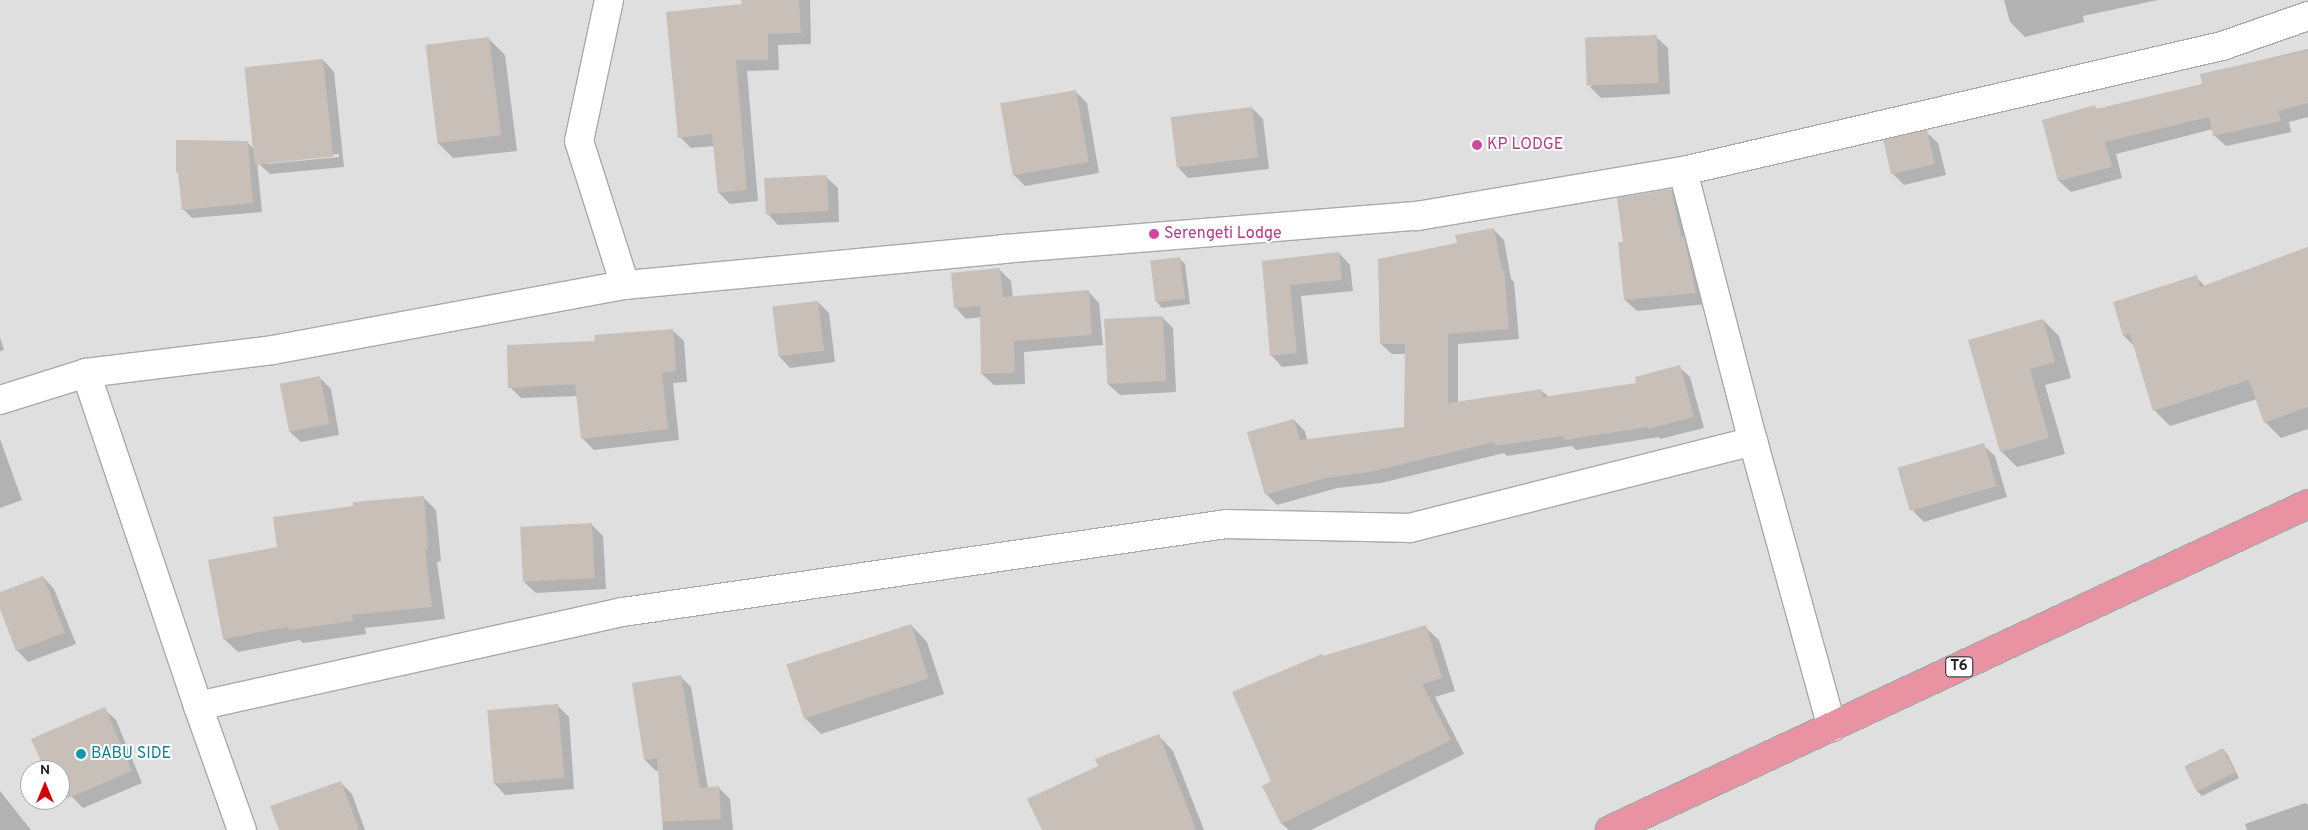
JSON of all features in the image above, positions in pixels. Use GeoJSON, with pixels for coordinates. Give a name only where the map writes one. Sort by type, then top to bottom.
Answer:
{"type":"FeatureCollection","features":[{"type":"Feature","properties":{"kind":"highway","name":"T6"},"geometry":{"type":"LineString","coordinates":[[1610,830],[2308,504]]}},
{"type":"Feature","properties":{"kind":"street"},"geometry":{"type":"LineString","coordinates":[[610,0],[579,141],[625,284]]}},
{"type":"Feature","properties":{"kind":"street"},"geometry":{"type":"LineString","coordinates":[[0,400],[86,373],[273,350],[625,284],[1013,248],[1417,216],[1683,170],[2222,46],[2308,16]]}},
{"type":"Feature","properties":{"kind":"street"},"geometry":{"type":"LineString","coordinates":[[1683,170],[1753,441],[1832,726]]}},
{"type":"Feature","properties":{"kind":"street"},"geometry":{"type":"LineString","coordinates":[[86,373],[198,706],[242,830]]}},
{"type":"Feature","properties":{"kind":"street"},"geometry":{"type":"LineString","coordinates":[[198,706],[633,610],[1226,524],[1410,528],[1753,441]]}},
{"type":"Feature","properties":{"kind":"shaded area"},"geometry":{"type":"Polygon","coordinates":[[[0,0],[2308,0],[2308,830],[0,830],[0,0]]]}},
{"type":"Feature","properties":{"kind":"building"},"geometry":{"type":"Polygon","coordinates":[[[741,0],[799,0],[801,33],[768,34],[768,60],[736,60],[747,190],[718,193],[712,134],[678,138],[666,12],[742,4],[741,0]]]}},
{"type":"Feature","properties":{"kind":"building"},"geometry":{"type":"Polygon","coordinates":[[[1657,35],[1659,83],[1587,85],[1585,38],[1657,35]]]}},
{"type":"Feature","properties":{"kind":"building"},"geometry":{"type":"Polygon","coordinates":[[[489,37],[501,135],[438,143],[425,45],[489,37]]]}},
{"type":"Feature","properties":{"kind":"building"},"geometry":{"type":"Polygon","coordinates":[[[2308,50],[2308,103],[2278,111],[2281,121],[2213,136],[2209,117],[2105,142],[2112,167],[2058,181],[2042,120],[2095,105],[2096,109],[2202,84],[2200,74],[2308,50]]]}},
{"type":"Feature","properties":{"kind":"building"},"geometry":{"type":"Polygon","coordinates":[[[323,59],[333,156],[255,165],[244,67],[323,59]]]}},
{"type":"Feature","properties":{"kind":"building"},"geometry":{"type":"Polygon","coordinates":[[[1076,90],[1089,162],[1013,175],[1000,103],[1076,90]]]}},
{"type":"Feature","properties":{"kind":"building"},"geometry":{"type":"Polygon","coordinates":[[[1252,107],[1258,158],[1177,168],[1171,117],[1252,107]]]}},
{"type":"Feature","properties":{"kind":"building"},"geometry":{"type":"Polygon","coordinates":[[[1927,130],[1935,164],[1891,174],[1883,140],[1927,130]]]}},
{"type":"Feature","properties":{"kind":"building"},"geometry":{"type":"Polygon","coordinates":[[[176,140],[248,141],[253,203],[182,210],[178,172],[176,172],[176,140]]]}},
{"type":"Feature","properties":{"kind":"building"},"geometry":{"type":"Polygon","coordinates":[[[827,175],[829,211],[766,214],[764,178],[827,175]]]}},
{"type":"Feature","properties":{"kind":"building"},"geometry":{"type":"Polygon","coordinates":[[[1671,189],[1681,236],[1684,236],[1696,293],[1624,300],[1618,242],[1623,242],[1617,198],[1671,189]]]}},
{"type":"Feature","properties":{"kind":"building"},"geometry":{"type":"Polygon","coordinates":[[[1494,228],[1502,270],[1504,270],[1509,329],[1448,334],[1448,403],[1542,389],[1543,397],[1636,383],[1635,377],[1680,365],[1694,417],[1649,429],[1648,427],[1564,440],[1563,436],[1495,446],[1494,442],[1370,472],[1326,478],[1265,495],[1247,432],[1294,419],[1300,440],[1404,427],[1405,344],[1380,344],[1378,259],[1457,243],[1455,235],[1494,228]]]}},
{"type":"Feature","properties":{"kind":"building"},"geometry":{"type":"Polygon","coordinates":[[[2308,247],[2308,407],[2264,423],[2249,380],[2153,411],[2130,334],[2123,336],[2113,302],[2197,275],[2200,287],[2308,247]]]}},
{"type":"Feature","properties":{"kind":"building"},"geometry":{"type":"Polygon","coordinates":[[[1339,252],[1342,280],[1290,285],[1297,353],[1270,356],[1262,261],[1339,252]]]}},
{"type":"Feature","properties":{"kind":"building"},"geometry":{"type":"Polygon","coordinates":[[[1180,257],[1185,299],[1155,302],[1150,261],[1180,257]]]}},
{"type":"Feature","properties":{"kind":"building"},"geometry":{"type":"Polygon","coordinates":[[[1000,268],[1003,297],[1089,290],[1092,335],[1014,341],[1015,373],[981,374],[980,306],[954,308],[951,273],[1000,268]]]}},
{"type":"Feature","properties":{"kind":"building"},"geometry":{"type":"Polygon","coordinates":[[[818,301],[824,351],[778,356],[772,307],[818,301]]]}},
{"type":"Feature","properties":{"kind":"building"},"geometry":{"type":"Polygon","coordinates":[[[1163,316],[1166,381],[1107,384],[1104,319],[1163,316]]]}},
{"type":"Feature","properties":{"kind":"building"},"geometry":{"type":"Polygon","coordinates":[[[2043,319],[2055,362],[2030,369],[2049,438],[2000,452],[1968,340],[2043,319]]]}},
{"type":"Feature","properties":{"kind":"building"},"geometry":{"type":"Polygon","coordinates":[[[673,329],[676,371],[662,373],[668,429],[581,439],[575,384],[508,388],[507,345],[595,341],[594,335],[673,329]]]}},
{"type":"Feature","properties":{"kind":"building"},"geometry":{"type":"Polygon","coordinates":[[[320,376],[329,424],[289,432],[280,384],[320,376]]]}},
{"type":"Feature","properties":{"kind":"building"},"geometry":{"type":"Polygon","coordinates":[[[1984,443],[1996,486],[1910,511],[1897,468],[1984,443]]]}},
{"type":"Feature","properties":{"kind":"building"},"geometry":{"type":"Polygon","coordinates":[[[424,496],[428,549],[425,549],[432,607],[352,615],[353,621],[289,630],[288,627],[223,639],[208,560],[277,547],[273,517],[353,506],[353,502],[424,496]]]}},
{"type":"Feature","properties":{"kind":"building"},"geometry":{"type":"Polygon","coordinates":[[[592,523],[595,578],[523,582],[520,527],[592,523]]]}},
{"type":"Feature","properties":{"kind":"building"},"geometry":{"type":"Polygon","coordinates":[[[43,576],[65,633],[16,651],[0,609],[0,592],[43,576]]]}},
{"type":"Feature","properties":{"kind":"building"},"geometry":{"type":"Polygon","coordinates":[[[911,624],[929,678],[804,719],[786,664],[911,624]]]}},
{"type":"Feature","properties":{"kind":"building"},"geometry":{"type":"Polygon","coordinates":[[[1426,625],[1442,678],[1422,684],[1451,740],[1281,824],[1262,786],[1271,781],[1232,692],[1322,654],[1323,656],[1426,625]]]}},
{"type":"Feature","properties":{"kind":"building"},"geometry":{"type":"Polygon","coordinates":[[[681,675],[700,788],[719,786],[721,819],[662,822],[657,758],[644,760],[632,683],[681,675]]]}},
{"type":"Feature","properties":{"kind":"building"},"geometry":{"type":"Polygon","coordinates":[[[558,704],[564,778],[494,784],[487,710],[558,704]]]}},
{"type":"Feature","properties":{"kind":"building","name":"BABU SIDE"},"geometry":{"type":"Polygon","coordinates":[[[105,707],[132,771],[70,797],[70,760],[40,760],[31,739],[105,707]]]}},
{"type":"Feature","properties":{"kind":"building"},"geometry":{"type":"Polygon","coordinates":[[[1159,734],[1196,830],[1042,830],[1027,799],[1098,766],[1095,759],[1159,734]]]}},
{"type":"Feature","properties":{"kind":"building"},"geometry":{"type":"Polygon","coordinates":[[[2223,748],[2235,772],[2197,792],[2185,768],[2223,748]]]}},
{"type":"Feature","properties":{"kind":"building"},"geometry":{"type":"Polygon","coordinates":[[[341,781],[359,830],[279,830],[270,806],[341,781]]]}},
{"type":"Feature","properties":{"kind":"place","name":"KP LODGE"},"geometry":{"type":"Point","coordinates":[1477,145]}},
{"type":"Feature","properties":{"kind":"place","name":"Serengeti Lodge"},"geometry":{"type":"Point","coordinates":[1154,234]}},
{"type":"Feature","properties":{"kind":"place","name":"BABU SIDE"},"geometry":{"type":"Point","coordinates":[81,754]}}]}
